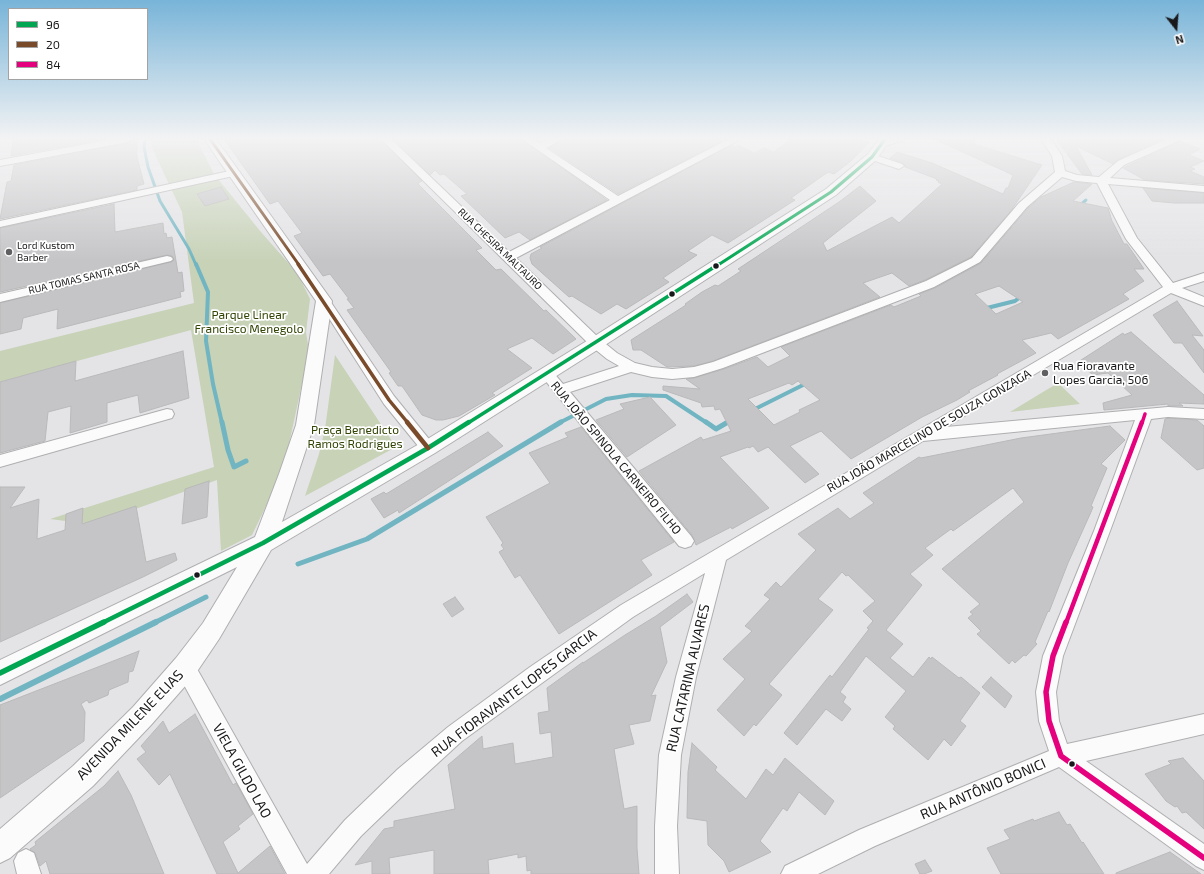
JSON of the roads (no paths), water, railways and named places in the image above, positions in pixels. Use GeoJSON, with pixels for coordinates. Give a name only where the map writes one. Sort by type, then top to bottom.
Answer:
{"type":"FeatureCollection","features":[{"type":"Feature","properties":{"kind":"main road"},"geometry":{"type":"LineString","coordinates":[[239,180],[324,301]]}},
{"type":"Feature","properties":{"kind":"main road"},"geometry":{"type":"LineString","coordinates":[[0,673],[263,543],[428,448],[596,343],[831,192],[845,180]]}},
{"type":"Feature","properties":{"kind":"main road","name":"AVENIDA MILENE ELIAS"},"geometry":{"type":"LineString","coordinates":[[0,848],[83,776],[142,716],[185,667],[211,631],[263,543],[289,474],[305,425],[324,301]]}},
{"type":"Feature","properties":{"kind":"street"},"geometry":{"type":"LineString","coordinates":[[0,224],[205,180]]}},
{"type":"Feature","properties":{"kind":"street","name":"RUA CHESIRA MALTAURO"},"geometry":{"type":"LineString","coordinates":[[428,180],[596,343]]}},
{"type":"Feature","properties":{"kind":"street"},"geometry":{"type":"LineString","coordinates":[[587,180],[618,201]]}},
{"type":"Feature","properties":{"kind":"street"},"geometry":{"type":"LineString","coordinates":[[509,258],[658,180]]}},
{"type":"Feature","properties":{"kind":"street"},"geometry":{"type":"LineString","coordinates":[[596,343],[612,356],[631,367],[652,372],[672,374],[694,372],[718,365],[930,284],[963,268],[976,260],[1023,205],[1052,180]]}},
{"type":"Feature","properties":{"kind":"street"},"geometry":{"type":"LineString","coordinates":[[1101,180],[1204,189]]}},
{"type":"Feature","properties":{"kind":"street"},"geometry":{"type":"LineString","coordinates":[[1101,180],[1132,239],[1170,288],[1204,302]]}},
{"type":"Feature","properties":{"kind":"street","name":"RUA TOMAS SANTA ROSA"},"geometry":{"type":"LineString","coordinates":[[0,298],[167,259]]}},
{"type":"Feature","properties":{"kind":"street","name":"RUA JOÃO MARCELINO DE SOUZA GONZAGA"},"geometry":{"type":"LineString","coordinates":[[719,556],[918,436],[1170,288],[1204,277]]}},
{"type":"Feature","properties":{"kind":"street"},"geometry":{"type":"LineString","coordinates":[[324,301],[389,400],[428,448]]}},
{"type":"Feature","properties":{"kind":"street"},"geometry":{"type":"LineString","coordinates":[[563,393],[631,367]]}},
{"type":"Feature","properties":{"kind":"street","name":"RUA JOÃO SPINOLA CARNEIRO FILHO"},"geometry":{"type":"LineString","coordinates":[[547,374],[585,418],[685,541]]}},
{"type":"Feature","properties":{"kind":"street"},"geometry":{"type":"LineString","coordinates":[[918,436],[1168,412],[1204,414]]}},
{"type":"Feature","properties":{"kind":"street"},"geometry":{"type":"LineString","coordinates":[[0,461],[167,414]]}},
{"type":"Feature","properties":{"kind":"street"},"geometry":{"type":"LineString","coordinates":[[1145,414],[1102,531],[1053,656],[1046,692],[1049,721],[1062,756],[1204,858]]}},
{"type":"Feature","properties":{"kind":"street","name":"RUA FIORAVANTE LOPES GARCIA"},"geometry":{"type":"LineString","coordinates":[[314,874],[353,828],[406,776],[455,734],[536,674],[627,611],[719,556]]}},
{"type":"Feature","properties":{"kind":"street","name":"RUA CATARINA ALVARES"},"geometry":{"type":"LineString","coordinates":[[667,874],[666,826],[670,755],[686,677],[719,556]]}},
{"type":"Feature","properties":{"kind":"street","name":"VIELA GILDO LAO"},"geometry":{"type":"LineString","coordinates":[[185,667],[300,874]]}},
{"type":"Feature","properties":{"kind":"street","name":"RUA ANTÔNIO BONICI"},"geometry":{"type":"LineString","coordinates":[[793,874],[867,838],[1062,756],[1204,724]]}},
{"type":"Feature","properties":{"kind":"waterway"},"geometry":{"type":"LineString","coordinates":[[153,180],[160,201],[189,249],[196,265]]}},
{"type":"Feature","properties":{"kind":"waterway"},"geometry":{"type":"LineString","coordinates":[[1078,207],[1086,200]]}},
{"type":"Feature","properties":{"kind":"waterway"},"geometry":{"type":"LineString","coordinates":[[196,264],[208,292],[206,341],[213,384],[222,423]]}},
{"type":"Feature","properties":{"kind":"waterway"},"geometry":{"type":"LineString","coordinates":[[983,309],[1015,301],[1023,295]]}},
{"type":"Feature","properties":{"kind":"waterway"},"geometry":{"type":"LineString","coordinates":[[753,410],[807,383]]}},
{"type":"Feature","properties":{"kind":"waterway"},"geometry":{"type":"LineString","coordinates":[[559,423],[606,399],[632,395],[666,396],[707,423]]}},
{"type":"Feature","properties":{"kind":"waterway"},"geometry":{"type":"LineString","coordinates":[[728,422],[732,420]]}},
{"type":"Feature","properties":{"kind":"waterway"},"geometry":{"type":"LineString","coordinates":[[222,422],[228,450],[234,467],[246,461]]}},
{"type":"Feature","properties":{"kind":"waterway"},"geometry":{"type":"LineString","coordinates":[[298,564],[367,539],[561,422]]}},
{"type":"Feature","properties":{"kind":"waterway"},"geometry":{"type":"LineString","coordinates":[[706,422],[716,429],[728,422]]}},
{"type":"Feature","properties":{"kind":"waterway"},"geometry":{"type":"LineString","coordinates":[[156,622],[206,597]]}},
{"type":"Feature","properties":{"kind":"waterway"},"geometry":{"type":"LineString","coordinates":[[0,699],[156,622]]}},
{"type":"Feature","properties":{"kind":"place","name":"Lord Kustom Barber"},"geometry":{"type":"Point","coordinates":[9,252]}},
{"type":"Feature","properties":{"kind":"place","name":"Rua Fioravante Lopes Garcia, 506"},"geometry":{"type":"Point","coordinates":[1045,373]}},
{"type":"Feature","properties":{"kind":"park label","name":"Parque Linear Francisco Menegolo"},"geometry":{"type":"Point","coordinates":[249,322]}},
{"type":"Feature","properties":{"kind":"park label","name":"Praça Benedicto Ramos Rodrigues"},"geometry":{"type":"Point","coordinates":[355,437]}}]}
